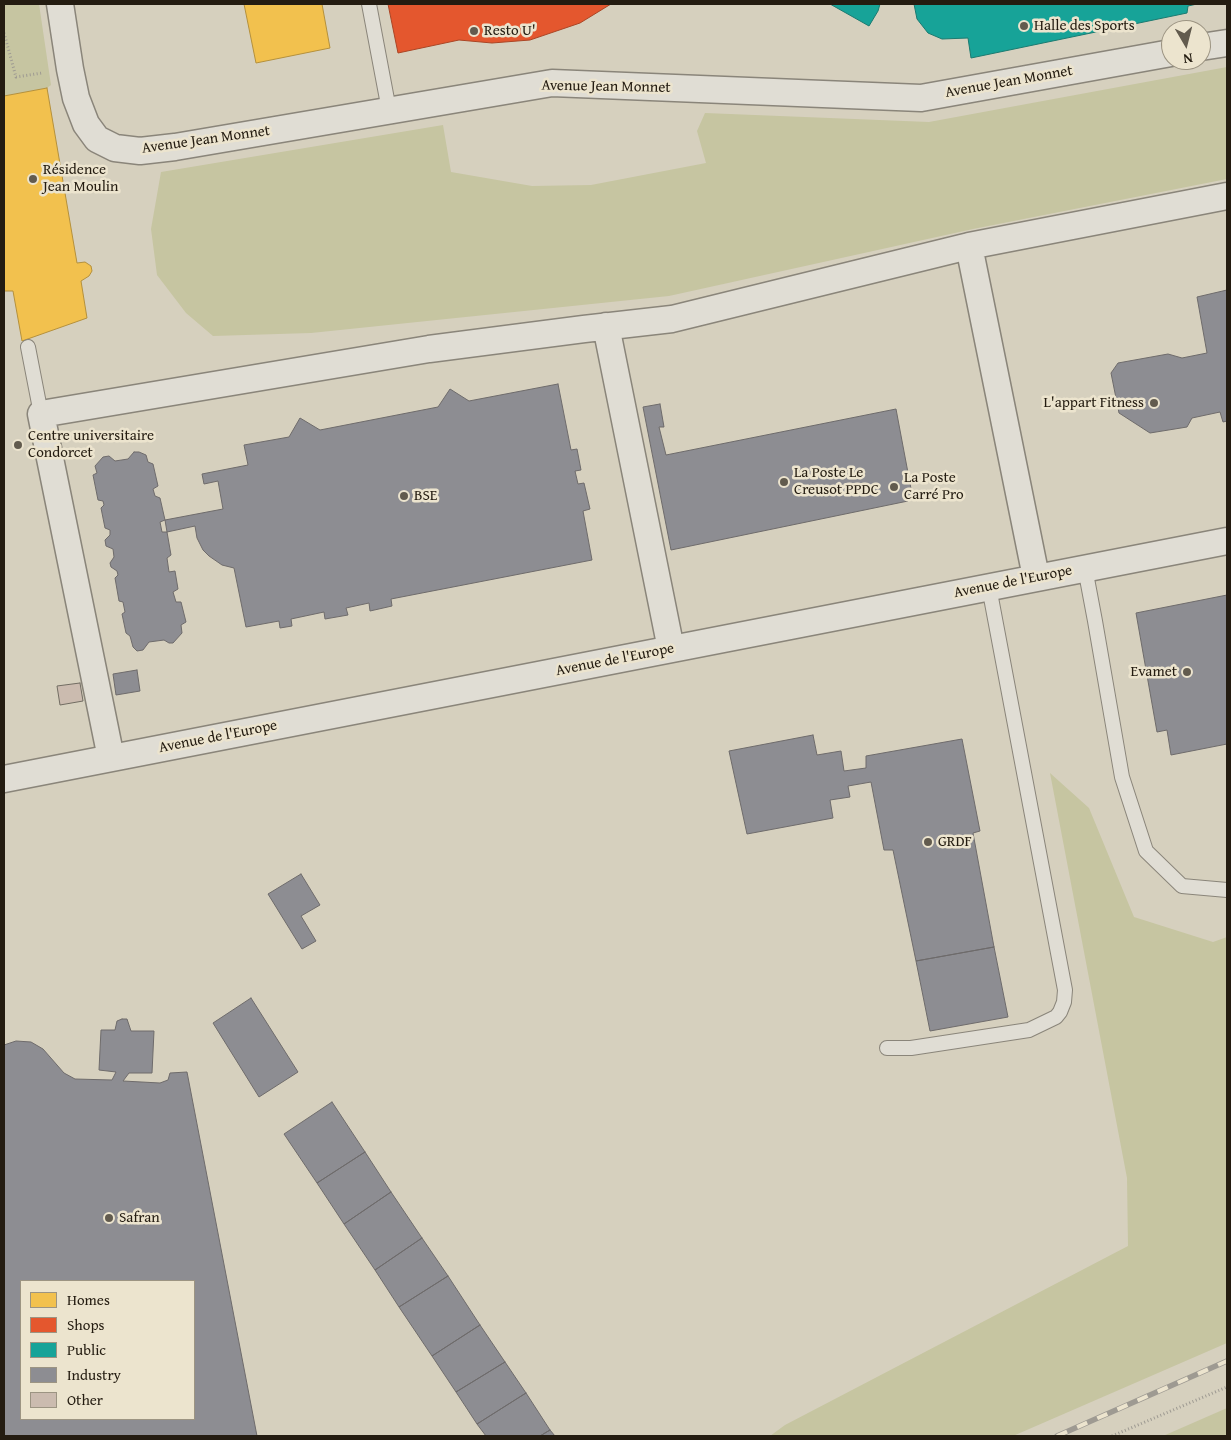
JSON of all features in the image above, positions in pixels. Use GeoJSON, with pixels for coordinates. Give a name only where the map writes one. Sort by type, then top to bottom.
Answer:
{"type":"FeatureCollection","features":[{"type":"Feature","properties":{"kind":"street","name":"Avenue Jean Monnet"},"geometry":{"type":"LineString","coordinates":[[60,4],[76,98],[86,124],[97,139],[115,148],[140,151],[552,83],[921,98],[1161,55]]}},
{"type":"Feature","properties":{"kind":"street"},"geometry":{"type":"LineString","coordinates":[[1211,45],[1227,43]]}},
{"type":"Feature","properties":{"kind":"street"},"geometry":{"type":"LineString","coordinates":[[111,758],[41,414],[429,349],[672,319],[969,246],[1227,196]]}},
{"type":"Feature","properties":{"kind":"street"},"geometry":{"type":"LineString","coordinates":[[969,246],[1036,578]]}},
{"type":"Feature","properties":{"kind":"street"},"geometry":{"type":"LineString","coordinates":[[606,326],[671,649]]}},
{"type":"Feature","properties":{"kind":"street","name":"Avenue de l'Europe"},"geometry":{"type":"LineString","coordinates":[[4,779],[1227,541]]}},
{"type":"Feature","properties":{"kind":"lane"},"geometry":{"type":"LineString","coordinates":[[370,4],[389,110]]}},
{"type":"Feature","properties":{"kind":"lane"},"geometry":{"type":"LineString","coordinates":[[28,347],[41,414]]}},
{"type":"Feature","properties":{"kind":"lane"},"geometry":{"type":"LineString","coordinates":[[1084,568],[1122,777],[1146,851],[1182,886],[1227,890]]}},
{"type":"Feature","properties":{"kind":"lane"},"geometry":{"type":"LineString","coordinates":[[887,1048],[912,1048],[1029,1030],[1056,1017],[1064,1002],[1065,990],[989,587]]}},
{"type":"Feature","properties":{"kind":"path"},"geometry":{"type":"LineString","coordinates":[[4,33],[16,77],[70,68]]}},
{"type":"Feature","properties":{"kind":"path"},"geometry":{"type":"LineString","coordinates":[[1112,1436],[1227,1387]]}},
{"type":"Feature","properties":{"kind":"green space"},"geometry":{"type":"Polygon","coordinates":[[[4,4],[39,4],[51,85],[47,88],[4,96],[4,4]]]}},
{"type":"Feature","properties":{"kind":"green space"},"geometry":{"type":"Polygon","coordinates":[[[1227,67],[1227,179],[973,229],[669,296],[311,333],[213,336],[186,313],[157,275],[151,229],[161,172],[443,125],[451,172],[532,186],[591,185],[706,163],[697,131],[705,113],[929,122],[1227,67]]]}},
{"type":"Feature","properties":{"kind":"green space"},"geometry":{"type":"Polygon","coordinates":[[[1050,773],[1089,808],[1134,917],[1213,942],[1227,937],[1227,1343],[1013,1436],[770,1436],[785,1425],[1128,1246],[1127,1178],[1050,773]]]}},
{"type":"Feature","properties":{"kind":"green space"},"geometry":{"type":"Polygon","coordinates":[[[1227,1408],[1227,1436],[1163,1436],[1227,1408]]]}},
{"type":"Feature","properties":{"kind":"building: Homes"},"geometry":{"type":"Polygon","coordinates":[[[244,4],[322,4],[330,48],[256,63],[244,4]]]}},
{"type":"Feature","properties":{"kind":"building: Homes","name":"Résidence Jean Moulin"},"geometry":{"type":"Polygon","coordinates":[[[47,88],[77,263],[85,262],[91,266],[92,271],[89,276],[81,281],[87,318],[22,341],[13,291],[4,291],[4,96],[47,88]]]}},
{"type":"Feature","properties":{"kind":"building: Shops","name":"Resto U'"},"geometry":{"type":"Polygon","coordinates":[[[388,4],[611,4],[580,23],[530,40],[492,43],[459,40],[398,53],[388,4]]]}},
{"type":"Feature","properties":{"kind":"building: Public"},"geometry":{"type":"Polygon","coordinates":[[[830,4],[880,4],[869,26],[830,4]]]}},
{"type":"Feature","properties":{"kind":"building: Public","name":"Halle des Sports"},"geometry":{"type":"Polygon","coordinates":[[[914,4],[1197,4],[1188,6],[1187,13],[971,58],[968,38],[942,39],[928,33],[917,19],[914,4]]]}},
{"type":"Feature","properties":{"kind":"building: Industry"},"geometry":{"type":"Polygon","coordinates":[[[1227,290],[1227,421],[1223,422],[1220,412],[1192,418],[1187,427],[1150,433],[1119,413],[1111,373],[1118,363],[1168,354],[1182,358],[1207,353],[1197,297],[1227,290]]]}},
{"type":"Feature","properties":{"kind":"building: Industry","name":"BSE"},"geometry":{"type":"Polygon","coordinates":[[[558,384],[571,450],[577,449],[581,470],[575,471],[578,484],[584,483],[590,509],[583,511],[592,560],[391,599],[392,606],[370,611],[369,603],[346,608],[348,615],[325,619],[324,612],[291,619],[292,626],[280,628],[279,621],[246,627],[234,568],[222,565],[203,550],[197,538],[195,526],[167,532],[165,520],[223,509],[218,481],[204,484],[202,474],[248,465],[244,445],[289,437],[300,418],[320,430],[438,407],[450,389],[469,401],[558,384]]]}},
{"type":"Feature","properties":{"kind":"building: Industry","name":"La Poste Le Creusot PPDC"},"geometry":{"type":"Polygon","coordinates":[[[660,404],[664,427],[659,427],[666,455],[896,409],[912,494],[908,501],[671,550],[643,407],[660,404]]]}},
{"type":"Feature","properties":{"kind":"building: Industry"},"geometry":{"type":"Polygon","coordinates":[[[134,452],[146,455],[148,462],[153,464],[158,486],[153,489],[155,496],[160,498],[165,520],[160,522],[162,532],[167,532],[171,555],[167,558],[169,572],[175,571],[178,589],[173,592],[176,602],[181,602],[186,622],[181,625],[182,633],[173,643],[164,640],[149,642],[143,650],[137,651],[133,647],[130,636],[126,633],[122,614],[125,612],[123,602],[119,601],[115,578],[118,575],[110,563],[114,557],[113,549],[106,546],[105,540],[110,535],[110,530],[105,528],[101,508],[104,505],[103,501],[98,500],[93,475],[97,473],[95,466],[103,457],[109,456],[115,461],[128,459],[134,452]]]}},
{"type":"Feature","properties":{"kind":"building: Industry","name":"Evamet"},"geometry":{"type":"Polygon","coordinates":[[[1227,595],[1227,744],[1171,755],[1167,730],[1157,732],[1136,613],[1227,595]]]}},
{"type":"Feature","properties":{"kind":"building: Industry"},"geometry":{"type":"Polygon","coordinates":[[[137,670],[140,691],[116,695],[113,674],[137,670]]]}},
{"type":"Feature","properties":{"kind":"building: Industry","name":"GRDF"},"geometry":{"type":"Polygon","coordinates":[[[813,735],[817,755],[841,751],[844,771],[866,768],[866,756],[962,739],[980,831],[973,833],[994,947],[916,961],[893,850],[884,850],[871,782],[848,786],[850,797],[830,800],[833,818],[747,834],[729,751],[813,735]]]}},
{"type":"Feature","properties":{"kind":"building: Industry"},"geometry":{"type":"Polygon","coordinates":[[[301,874],[320,905],[301,916],[316,941],[302,949],[268,894],[301,874]]]}},
{"type":"Feature","properties":{"kind":"building: Industry"},"geometry":{"type":"Polygon","coordinates":[[[994,947],[1008,1017],[930,1031],[916,961],[994,947]]]}},
{"type":"Feature","properties":{"kind":"building: Industry"},"geometry":{"type":"Polygon","coordinates":[[[251,998],[298,1072],[259,1097],[213,1023],[251,998]]]}},
{"type":"Feature","properties":{"kind":"building: Industry","name":"Safran"},"geometry":{"type":"Polygon","coordinates":[[[127,1019],[131,1031],[154,1031],[152,1073],[129,1073],[123,1081],[160,1083],[168,1080],[170,1073],[187,1072],[257,1436],[4,1436],[4,1045],[16,1041],[31,1042],[43,1049],[64,1073],[75,1079],[112,1080],[116,1072],[99,1070],[101,1030],[115,1030],[117,1021],[127,1019]]]}},
{"type":"Feature","properties":{"kind":"building: Industry"},"geometry":{"type":"Polygon","coordinates":[[[332,1102],[365,1152],[317,1183],[284,1134],[332,1102]]]}},
{"type":"Feature","properties":{"kind":"building: Industry"},"geometry":{"type":"Polygon","coordinates":[[[365,1152],[391,1192],[344,1224],[317,1183],[365,1152]]]}},
{"type":"Feature","properties":{"kind":"building: Industry"},"geometry":{"type":"Polygon","coordinates":[[[391,1192],[422,1238],[375,1270],[344,1224],[391,1192]]]}},
{"type":"Feature","properties":{"kind":"building: Industry"},"geometry":{"type":"Polygon","coordinates":[[[422,1238],[448,1276],[399,1307],[375,1270],[422,1238]]]}},
{"type":"Feature","properties":{"kind":"building: Industry"},"geometry":{"type":"Polygon","coordinates":[[[448,1276],[480,1325],[432,1356],[399,1307],[448,1276]]]}},
{"type":"Feature","properties":{"kind":"building: Industry"},"geometry":{"type":"Polygon","coordinates":[[[480,1325],[505,1362],[456,1392],[432,1356],[480,1325]]]}},
{"type":"Feature","properties":{"kind":"building: Industry"},"geometry":{"type":"Polygon","coordinates":[[[505,1362],[526,1393],[477,1424],[456,1392],[505,1362]]]}},
{"type":"Feature","properties":{"kind":"building: Industry"},"geometry":{"type":"Polygon","coordinates":[[[526,1393],[550,1430],[540,1436],[486,1436],[477,1424],[526,1393]]]}},
{"type":"Feature","properties":{"kind":"building: Industry"},"geometry":{"type":"Polygon","coordinates":[[[550,1430],[555,1436],[540,1436],[550,1430]]]}},
{"type":"Feature","properties":{"kind":"building: Other"},"geometry":{"type":"Polygon","coordinates":[[[80,683],[83,701],[60,705],[57,686],[80,683]]]}},
{"type":"Feature","properties":{"kind":"railway"},"geometry":{"type":"LineString","coordinates":[[1057,1436],[1227,1361]]}},
{"type":"Feature","properties":{"kind":"place","name":"Halle des Sports"},"geometry":{"type":"Point","coordinates":[1024,26]}},
{"type":"Feature","properties":{"kind":"place","name":"Resto U'"},"geometry":{"type":"Point","coordinates":[474,31]}},
{"type":"Feature","properties":{"kind":"place","name":"Résidence Jean Moulin"},"geometry":{"type":"Point","coordinates":[33,179]}},
{"type":"Feature","properties":{"kind":"place","name":"L'appart Fitness"},"geometry":{"type":"Point","coordinates":[1154,403]}},
{"type":"Feature","properties":{"kind":"place","name":"Centre universitaire Condorcet"},"geometry":{"type":"Point","coordinates":[18,445]}},
{"type":"Feature","properties":{"kind":"place","name":"La Poste Le Creusot PPDC"},"geometry":{"type":"Point","coordinates":[784,482]}},
{"type":"Feature","properties":{"kind":"place","name":"La Poste Carré Pro"},"geometry":{"type":"Point","coordinates":[894,487]}},
{"type":"Feature","properties":{"kind":"place","name":"BSE"},"geometry":{"type":"Point","coordinates":[404,496]}},
{"type":"Feature","properties":{"kind":"place","name":"Evamet"},"geometry":{"type":"Point","coordinates":[1187,672]}},
{"type":"Feature","properties":{"kind":"place","name":"GRDF"},"geometry":{"type":"Point","coordinates":[928,842]}},
{"type":"Feature","properties":{"kind":"place","name":"Safran"},"geometry":{"type":"Point","coordinates":[109,1218]}}]}
